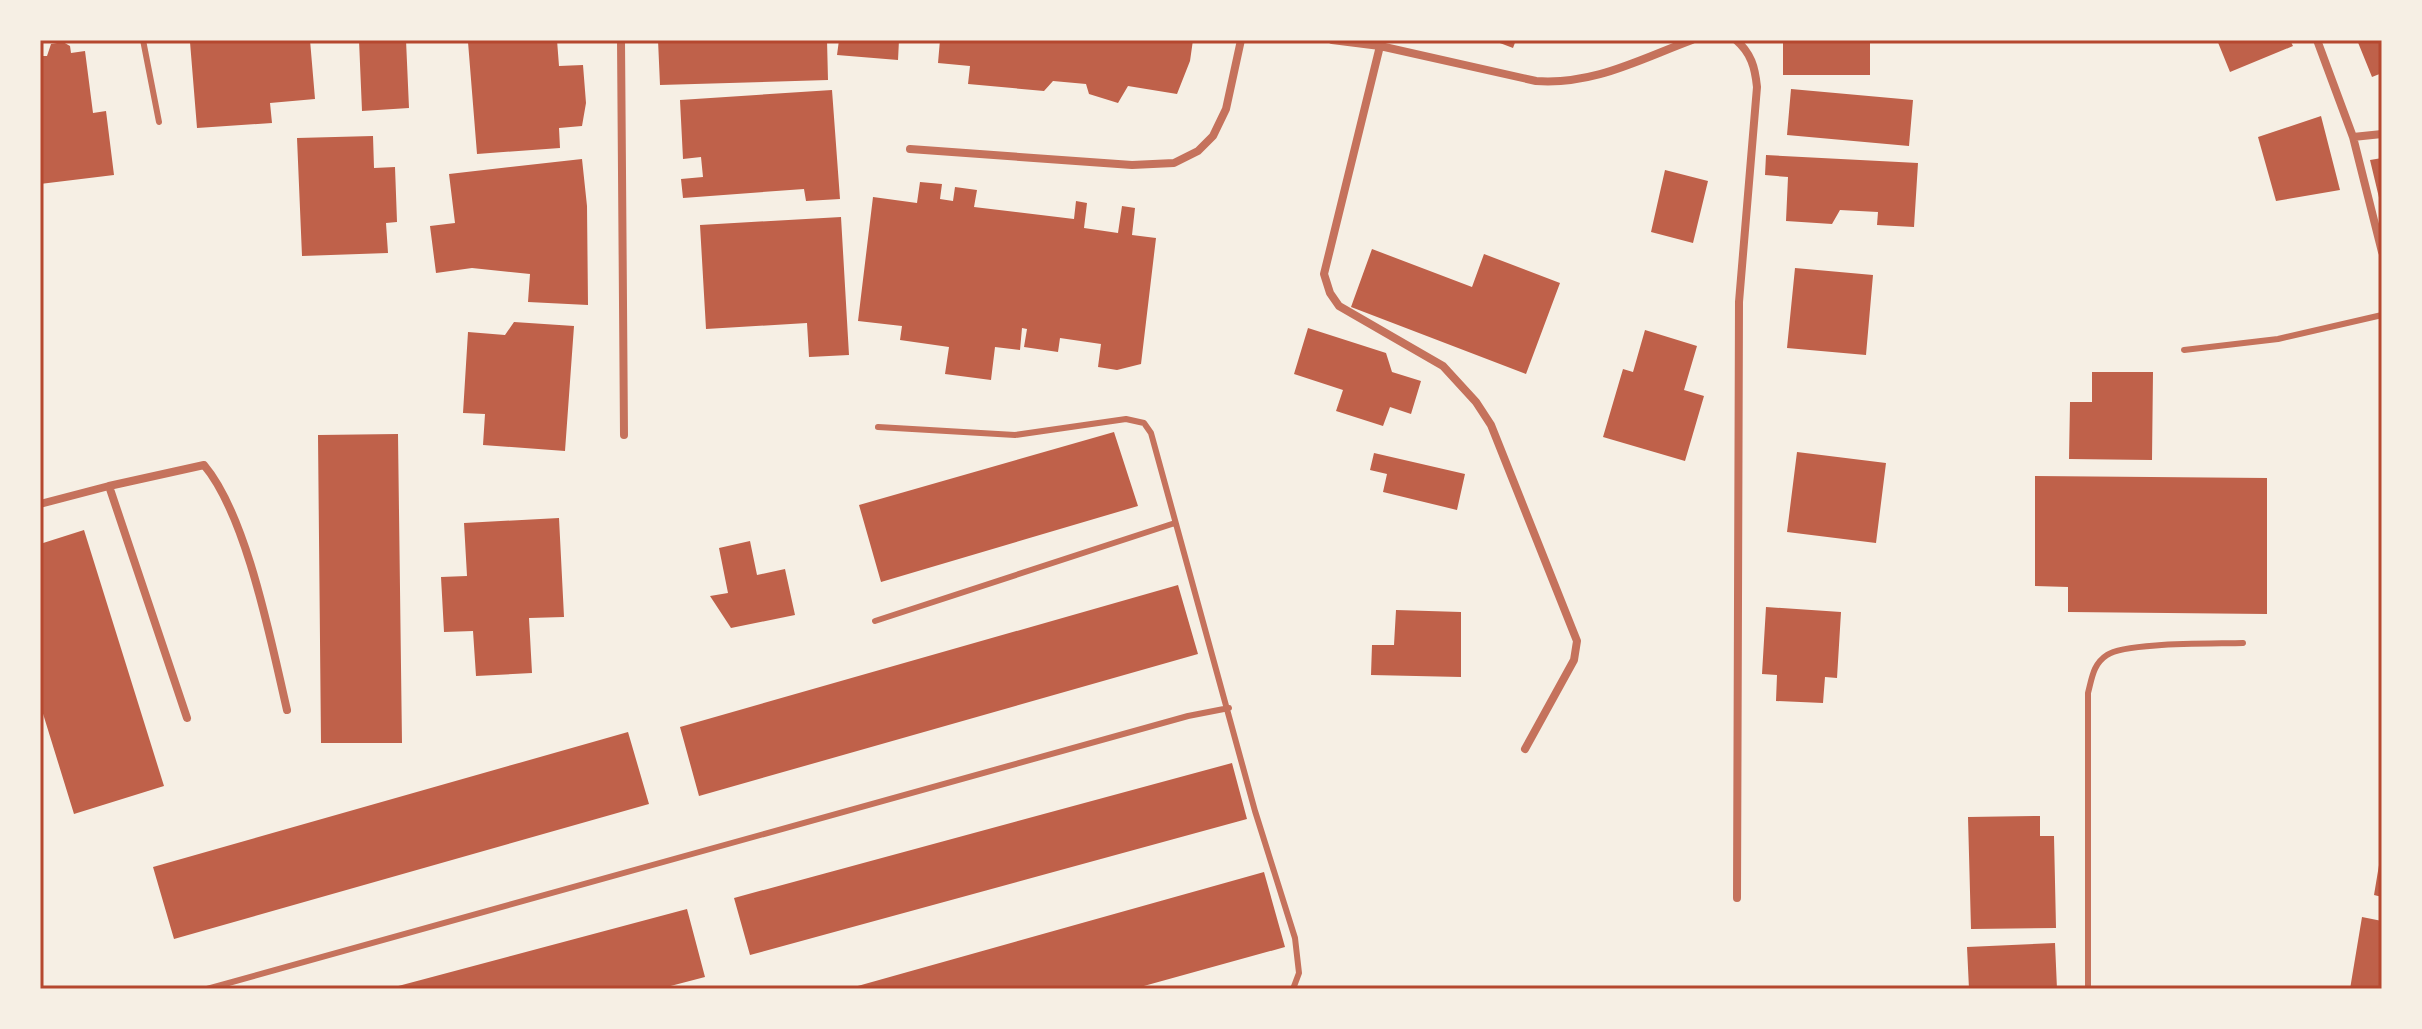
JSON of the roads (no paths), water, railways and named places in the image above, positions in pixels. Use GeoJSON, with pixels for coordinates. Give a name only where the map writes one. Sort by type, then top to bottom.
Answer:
{"type":"FeatureCollection","features":[{"type":"Feature","properties":{"kind":"street"},"geometry":{"type":"LineString","coordinates":[[621,40],[624,435]]}},
{"type":"Feature","properties":{"kind":"street"},"geometry":{"type":"LineString","coordinates":[[910,149],[1132,165],[1174,163],[1198,151],[1213,136],[1226,109],[1241,40]]}},
{"type":"Feature","properties":{"kind":"street"},"geometry":{"type":"LineString","coordinates":[[1332,40],[1380,46],[1536,81],[1559,82],[1581,81],[1692,40]]}},
{"type":"Feature","properties":{"kind":"street"},"geometry":{"type":"LineString","coordinates":[[1736,40],[1747,50],[1755,68],[1757,87],[1739,302],[1737,898]]}},
{"type":"Feature","properties":{"kind":"street"},"geometry":{"type":"LineString","coordinates":[[2317,40],[2353,137],[2382,252]]}},
{"type":"Feature","properties":{"kind":"street"},"geometry":{"type":"LineString","coordinates":[[1380,46],[1324,274],[1330,293],[1339,306],[1443,366],[1469,392],[1491,425],[1577,641],[1574,660],[1525,749]]}},
{"type":"Feature","properties":{"kind":"street"},"geometry":{"type":"LineString","coordinates":[[2353,137],[2382,134]]}},
{"type":"Feature","properties":{"kind":"street"},"geometry":{"type":"LineString","coordinates":[[40,504],[204,465],[220,484],[263,606],[287,710]]}},
{"type":"Feature","properties":{"kind":"street"},"geometry":{"type":"LineString","coordinates":[[109,486],[187,718]]}},
{"type":"Feature","properties":{"kind":"lane"},"geometry":{"type":"LineString","coordinates":[[143,40],[159,122]]}},
{"type":"Feature","properties":{"kind":"lane"},"geometry":{"type":"LineString","coordinates":[[2184,350],[2278,339],[2382,315]]}},
{"type":"Feature","properties":{"kind":"lane"},"geometry":{"type":"LineString","coordinates":[[878,427],[1015,435],[1126,419],[1144,423],[1154,442],[1255,811],[1295,938],[1299,973],[1293,989]]}},
{"type":"Feature","properties":{"kind":"lane"},"geometry":{"type":"LineString","coordinates":[[875,621],[1175,523]]}},
{"type":"Feature","properties":{"kind":"lane"},"geometry":{"type":"LineString","coordinates":[[2088,989],[2088,693],[2095,666],[2108,653],[2127,649],[2243,643]]}},
{"type":"Feature","properties":{"kind":"lane"},"geometry":{"type":"LineString","coordinates":[[207,989],[675,856],[1188,716],[1229,708]]}}]}
